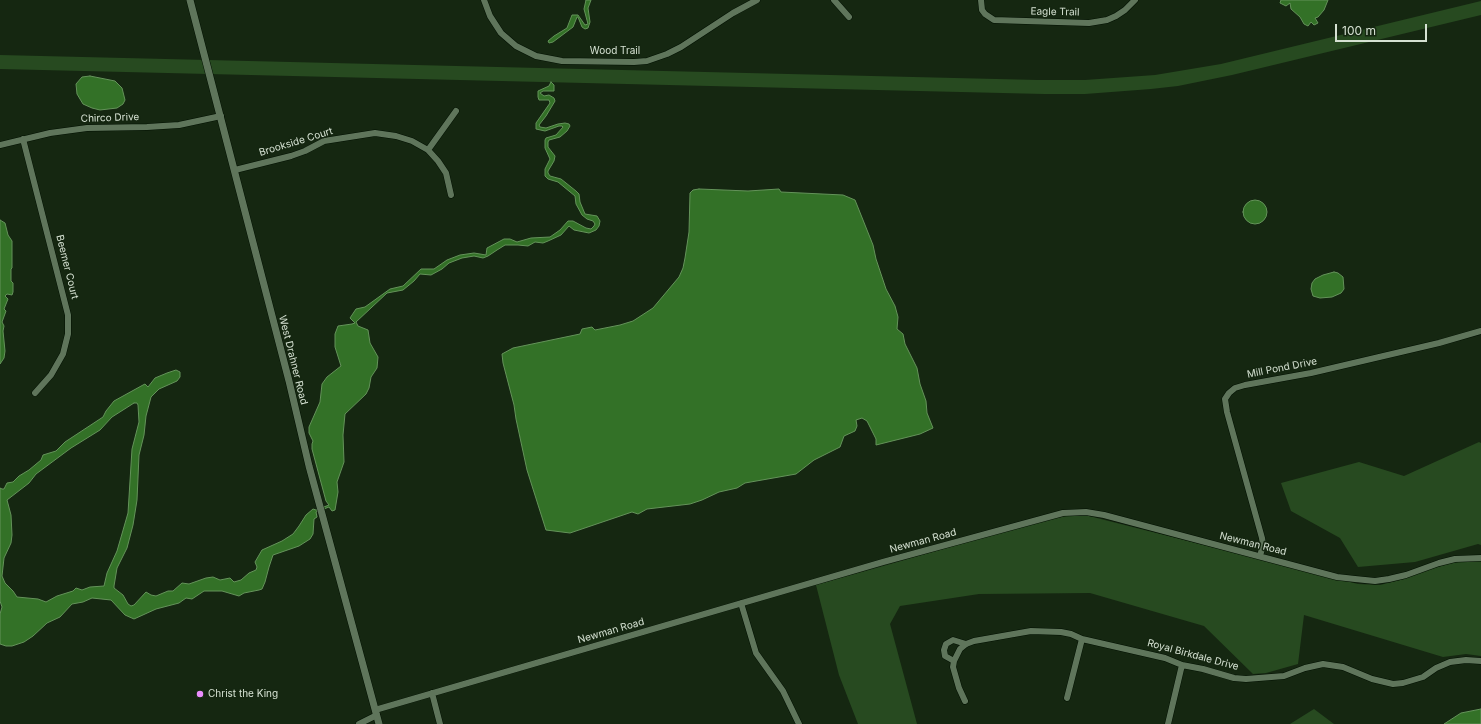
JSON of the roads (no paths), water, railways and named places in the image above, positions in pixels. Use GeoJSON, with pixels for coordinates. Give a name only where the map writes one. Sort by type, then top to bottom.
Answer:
{"type":"FeatureCollection","features":[{"type":"Feature","properties":{"kind":"street","name":"West Drahner Road"},"geometry":{"type":"LineString","coordinates":[[190,0],[289,381],[309,466],[379,724]]}},
{"type":"Feature","properties":{"kind":"street","name":"Wood Trail"},"geometry":{"type":"LineString","coordinates":[[484,0],[490,16],[501,33],[516,46],[536,56],[562,61],[634,62],[647,61],[681,47],[733,13],[757,0]]}},
{"type":"Feature","properties":{"kind":"street"},"geometry":{"type":"LineString","coordinates":[[834,0],[850,17]]}},
{"type":"Feature","properties":{"kind":"street","name":"Eagle Trail"},"geometry":{"type":"LineString","coordinates":[[981,0],[982,10],[994,20],[1089,23],[1107,20],[1116,16],[1125,10],[1135,0]]}},
{"type":"Feature","properties":{"kind":"street"},"geometry":{"type":"LineString","coordinates":[[428,150],[456,111]]}},
{"type":"Feature","properties":{"kind":"street","name":"Chirco Drive"},"geometry":{"type":"LineString","coordinates":[[0,145],[50,133],[87,128],[179,125],[221,116]]}},
{"type":"Feature","properties":{"kind":"street","name":"Brookside Court"},"geometry":{"type":"LineString","coordinates":[[235,170],[291,156],[305,151],[324,141],[375,133],[396,136],[412,141],[428,150],[446,173],[451,195]]}},
{"type":"Feature","properties":{"kind":"street","name":"Beemer Court"},"geometry":{"type":"LineString","coordinates":[[23,139],[68,315],[68,334],[63,354],[51,375],[35,393]]}},
{"type":"Feature","properties":{"kind":"street","name":"Mill Pond Drive"},"geometry":{"type":"LineString","coordinates":[[1260,556],[1262,538],[1226,412],[1226,399],[1229,393],[1235,388],[1244,385],[1311,373],[1439,343],[1481,331]]}},
{"type":"Feature","properties":{"kind":"street","name":"Newman Road"},"geometry":{"type":"LineString","coordinates":[[359,724],[376,713],[432,694],[726,609],[741,603],[1063,513],[1086,512],[1104,515],[1337,577],[1375,581],[1406,575],[1455,559],[1481,558]]}},
{"type":"Feature","properties":{"kind":"street"},"geometry":{"type":"LineString","coordinates":[[741,603],[756,653],[783,691],[799,724]]}},
{"type":"Feature","properties":{"kind":"street","name":"Royal Birkdale Drive"},"geometry":{"type":"LineString","coordinates":[[965,701],[955,677],[954,662],[945,656],[944,650],[946,644],[953,640],[966,644],[995,636],[1031,631],[1061,632],[1165,658],[1182,665],[1203,669],[1234,678],[1246,679],[1284,676],[1305,668],[1323,664],[1351,669],[1372,679],[1393,684],[1404,683],[1423,677],[1436,668],[1450,662],[1466,660],[1481,661]]}},
{"type":"Feature","properties":{"kind":"street"},"geometry":{"type":"LineString","coordinates":[[1067,698],[1082,638]]}},
{"type":"Feature","properties":{"kind":"street"},"geometry":{"type":"LineString","coordinates":[[954,662],[960,649],[966,644]]}},
{"type":"Feature","properties":{"kind":"street"},"geometry":{"type":"LineString","coordinates":[[1168,724],[1182,665]]}},
{"type":"Feature","properties":{"kind":"street"},"geometry":{"type":"LineString","coordinates":[[432,694],[440,724]]}},
{"type":"Feature","properties":{"kind":"place","name":"Christ the King"},"geometry":{"type":"Point","coordinates":[200,694]}}]}
